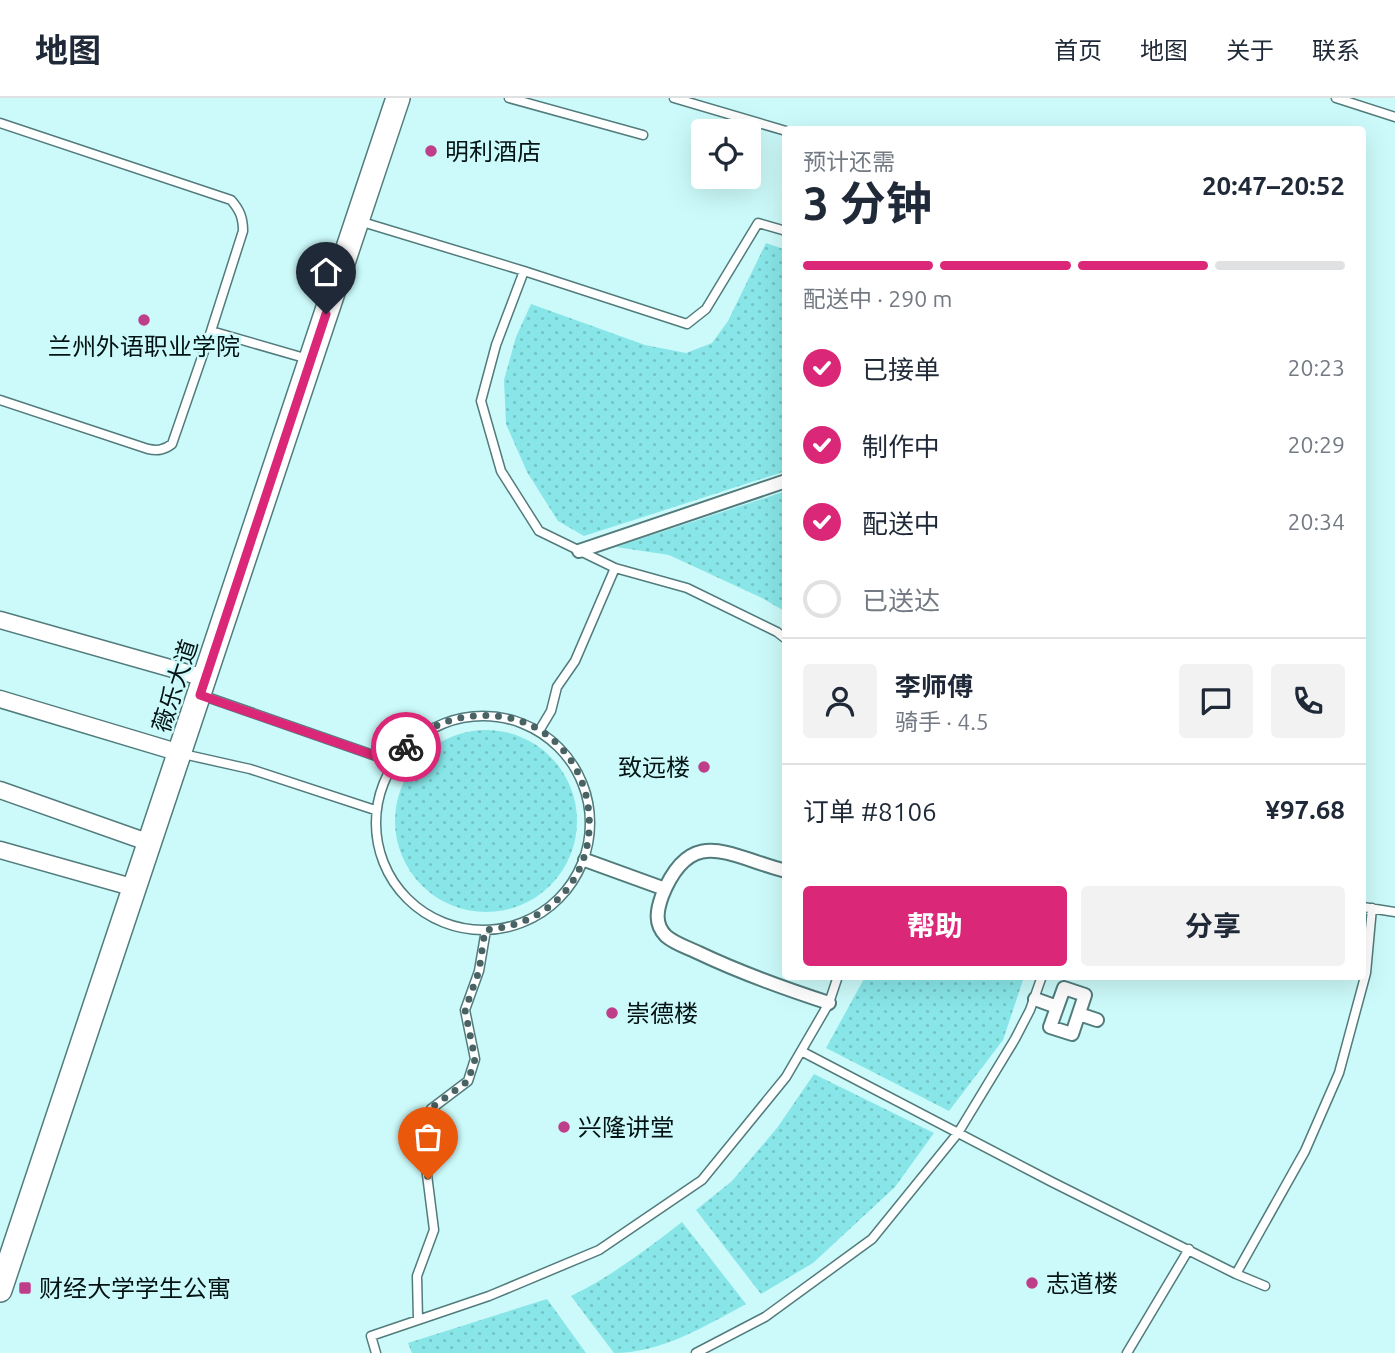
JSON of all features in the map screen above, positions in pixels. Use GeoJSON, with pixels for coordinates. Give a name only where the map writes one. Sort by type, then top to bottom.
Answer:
{"type":"FeatureCollection","features":[{"type":"Feature","properties":{"kind":"main road","name":"薇乐大道"},"geometry":{"type":"LineString","coordinates":[[0,1290],[6,1254],[135,888],[398,98]]}},
{"type":"Feature","properties":{"kind":"street"},"geometry":{"type":"LineString","coordinates":[[579,551],[782,482]]}},
{"type":"Feature","properties":{"kind":"street"},"geometry":{"type":"LineString","coordinates":[[0,620],[202,686]]}},
{"type":"Feature","properties":{"kind":"street"},"geometry":{"type":"LineString","coordinates":[[0,699],[180,753]]}},
{"type":"Feature","properties":{"kind":"street"},"geometry":{"type":"LineString","coordinates":[[0,790],[150,843]]}},
{"type":"Feature","properties":{"kind":"street"},"geometry":{"type":"LineString","coordinates":[[0,850],[135,888]]}},
{"type":"Feature","properties":{"kind":"street"},"geometry":{"type":"LineString","coordinates":[[782,870],[718,851],[705,850],[693,854],[682,860],[674,870],[657,909],[657,918],[665,935],[750,977],[830,1003]]}},
{"type":"Feature","properties":{"kind":"street"},"geometry":{"type":"LineString","coordinates":[[585,860],[665,889]]}},
{"type":"Feature","properties":{"kind":"street"},"geometry":{"type":"LineString","coordinates":[[1064,988],[1086,995],[1072,1034],[1050,1027],[1057,1007],[1064,988]]}},
{"type":"Feature","properties":{"kind":"street"},"geometry":{"type":"LineString","coordinates":[[1035,999],[1057,1007]]}},
{"type":"Feature","properties":{"kind":"street"},"geometry":{"type":"LineString","coordinates":[[1079,1014],[1097,1020]]}},
{"type":"Feature","properties":{"kind":"lane"},"geometry":{"type":"LineString","coordinates":[[509,98],[643,135]]}},
{"type":"Feature","properties":{"kind":"lane"},"geometry":{"type":"LineString","coordinates":[[674,98],[782,130]]}},
{"type":"Feature","properties":{"kind":"lane"},"geometry":{"type":"LineString","coordinates":[[1336,98],[1395,117]]}},
{"type":"Feature","properties":{"kind":"lane"},"geometry":{"type":"LineString","coordinates":[[0,123],[231,200],[241,214],[243,231],[172,444],[161,450],[148,449],[0,400]]}},
{"type":"Feature","properties":{"kind":"lane"},"geometry":{"type":"LineString","coordinates":[[357,221],[687,324],[706,309],[758,223],[782,230]]}},
{"type":"Feature","properties":{"kind":"lane"},"geometry":{"type":"LineString","coordinates":[[524,271],[496,345],[481,401],[501,471],[539,531],[615,568],[687,588],[782,636]]}},
{"type":"Feature","properties":{"kind":"lane"},"geometry":{"type":"LineString","coordinates":[[211,331],[311,360]]}},
{"type":"Feature","properties":{"kind":"lane"},"geometry":{"type":"LineString","coordinates":[[538,731],[551,711],[557,687],[575,660],[615,568]]}},
{"type":"Feature","properties":{"kind":"lane"},"geometry":{"type":"LineString","coordinates":[[202,686],[393,762]]}},
{"type":"Feature","properties":{"kind":"lane"},"geometry":{"type":"LineString","coordinates":[[495,716],[510,719],[538,731],[567,756],[585,790],[590,820],[585,860],[566,891],[543,911],[516,925],[485,930],[440,921],[414,906],[390,877],[376,841],[375,810],[383,780],[393,762],[422,734],[438,725],[464,717],[495,716]]}},
{"type":"Feature","properties":{"kind":"lane"},"geometry":{"type":"LineString","coordinates":[[180,753],[250,769],[375,810]]}},
{"type":"Feature","properties":{"kind":"lane"},"geometry":{"type":"LineString","coordinates":[[1366,974],[1367,908],[1395,912]]}},
{"type":"Feature","properties":{"kind":"lane"},"geometry":{"type":"LineString","coordinates":[[418,1320],[417,1276],[434,1230],[421,1127],[430,1109],[468,1081],[475,1059],[465,1010],[479,971],[485,930]]}},
{"type":"Feature","properties":{"kind":"lane"},"geometry":{"type":"LineString","coordinates":[[376,1353],[371,1336],[489,1296],[599,1250],[702,1180],[786,1077],[830,1003],[837,980]]}},
{"type":"Feature","properties":{"kind":"lane"},"geometry":{"type":"LineString","coordinates":[[695,1353],[765,1317],[872,1239],[958,1132],[1015,1039],[1035,999],[1041,980]]}},
{"type":"Feature","properties":{"kind":"lane"},"geometry":{"type":"LineString","coordinates":[[1236,1274],[1305,1151],[1339,1073],[1364,980]]}},
{"type":"Feature","properties":{"kind":"lane"},"geometry":{"type":"LineString","coordinates":[[801,1051],[1052,1182],[1265,1286]]}},
{"type":"Feature","properties":{"kind":"lane"},"geometry":{"type":"LineString","coordinates":[[1127,1353],[1189,1249]]}},
{"type":"Feature","properties":{"kind":"shaded area"},"geometry":{"type":"Polygon","coordinates":[[[766,243],[782,249],[782,472],[584,536],[558,521],[527,472],[506,424],[504,380],[516,337],[531,304],[645,345],[686,353],[712,343],[728,321],[766,243]]]}},
{"type":"Feature","properties":{"kind":"shaded area"},"geometry":{"type":"Polygon","coordinates":[[[782,492],[782,610],[669,555],[616,547],[782,492]]]}},
{"type":"Feature","properties":{"kind":"shaded area"},"geometry":{"type":"Polygon","coordinates":[[[486,730],[521,737],[550,757],[570,786],[577,821],[570,856],[550,885],[521,905],[486,912],[451,905],[422,885],[402,856],[395,821],[402,786],[422,757],[451,737],[486,730]]]}},
{"type":"Feature","properties":{"kind":"shaded area"},"geometry":{"type":"Polygon","coordinates":[[[863,980],[1023,980],[1003,1040],[949,1111],[826,1048],[863,980]]]}},
{"type":"Feature","properties":{"kind":"shaded area"},"geometry":{"type":"Polygon","coordinates":[[[814,1074],[934,1133],[895,1187],[813,1263],[761,1294],[696,1210],[732,1181],[777,1128],[814,1074]]]}},
{"type":"Feature","properties":{"kind":"shaded area"},"geometry":{"type":"Polygon","coordinates":[[[682,1222],[746,1304],[683,1337],[632,1352],[614,1353],[571,1296],[615,1271],[682,1222]]]}},
{"type":"Feature","properties":{"kind":"shaded area"},"geometry":{"type":"Polygon","coordinates":[[[547,1299],[586,1353],[412,1353],[408,1343],[547,1299]]]}},
{"type":"Feature","properties":{"kind":"way so far"},"geometry":{"type":"LineString","coordinates":[[406,747],[435,726],[464,717],[495,716],[525,724],[551,740],[572,762],[585,790],[590,820],[585,860],[566,891],[528,920],[501,929],[485,930],[479,971],[465,1010],[475,1059],[468,1081],[430,1109],[421,1127],[428,1179]]}},
{"type":"Feature","properties":{"kind":"place","name":"明利酒店"},"geometry":{"type":"Point","coordinates":[431,151]}},
{"type":"Feature","properties":{"kind":"place","name":"兰州外语职业学院"},"geometry":{"type":"Point","coordinates":[144,320]}},
{"type":"Feature","properties":{"kind":"place","name":"致远楼"},"geometry":{"type":"Point","coordinates":[704,767]}},
{"type":"Feature","properties":{"kind":"place","name":"崇德楼"},"geometry":{"type":"Point","coordinates":[612,1013]}},
{"type":"Feature","properties":{"kind":"place","name":"兴隆讲堂"},"geometry":{"type":"Point","coordinates":[564,1127]}},
{"type":"Feature","properties":{"kind":"place","name":"志道楼"},"geometry":{"type":"Point","coordinates":[1032,1283]}},
{"type":"Feature","properties":{"kind":"place","name":"财经大学学生公寓"},"geometry":{"type":"Point","coordinates":[25,1288]}},
{"type":"Feature","properties":{"kind":"route"},"geometry":{"type":"LineString","coordinates":[[326,314],[200,695],[393,762],[406,747]]}}]}
